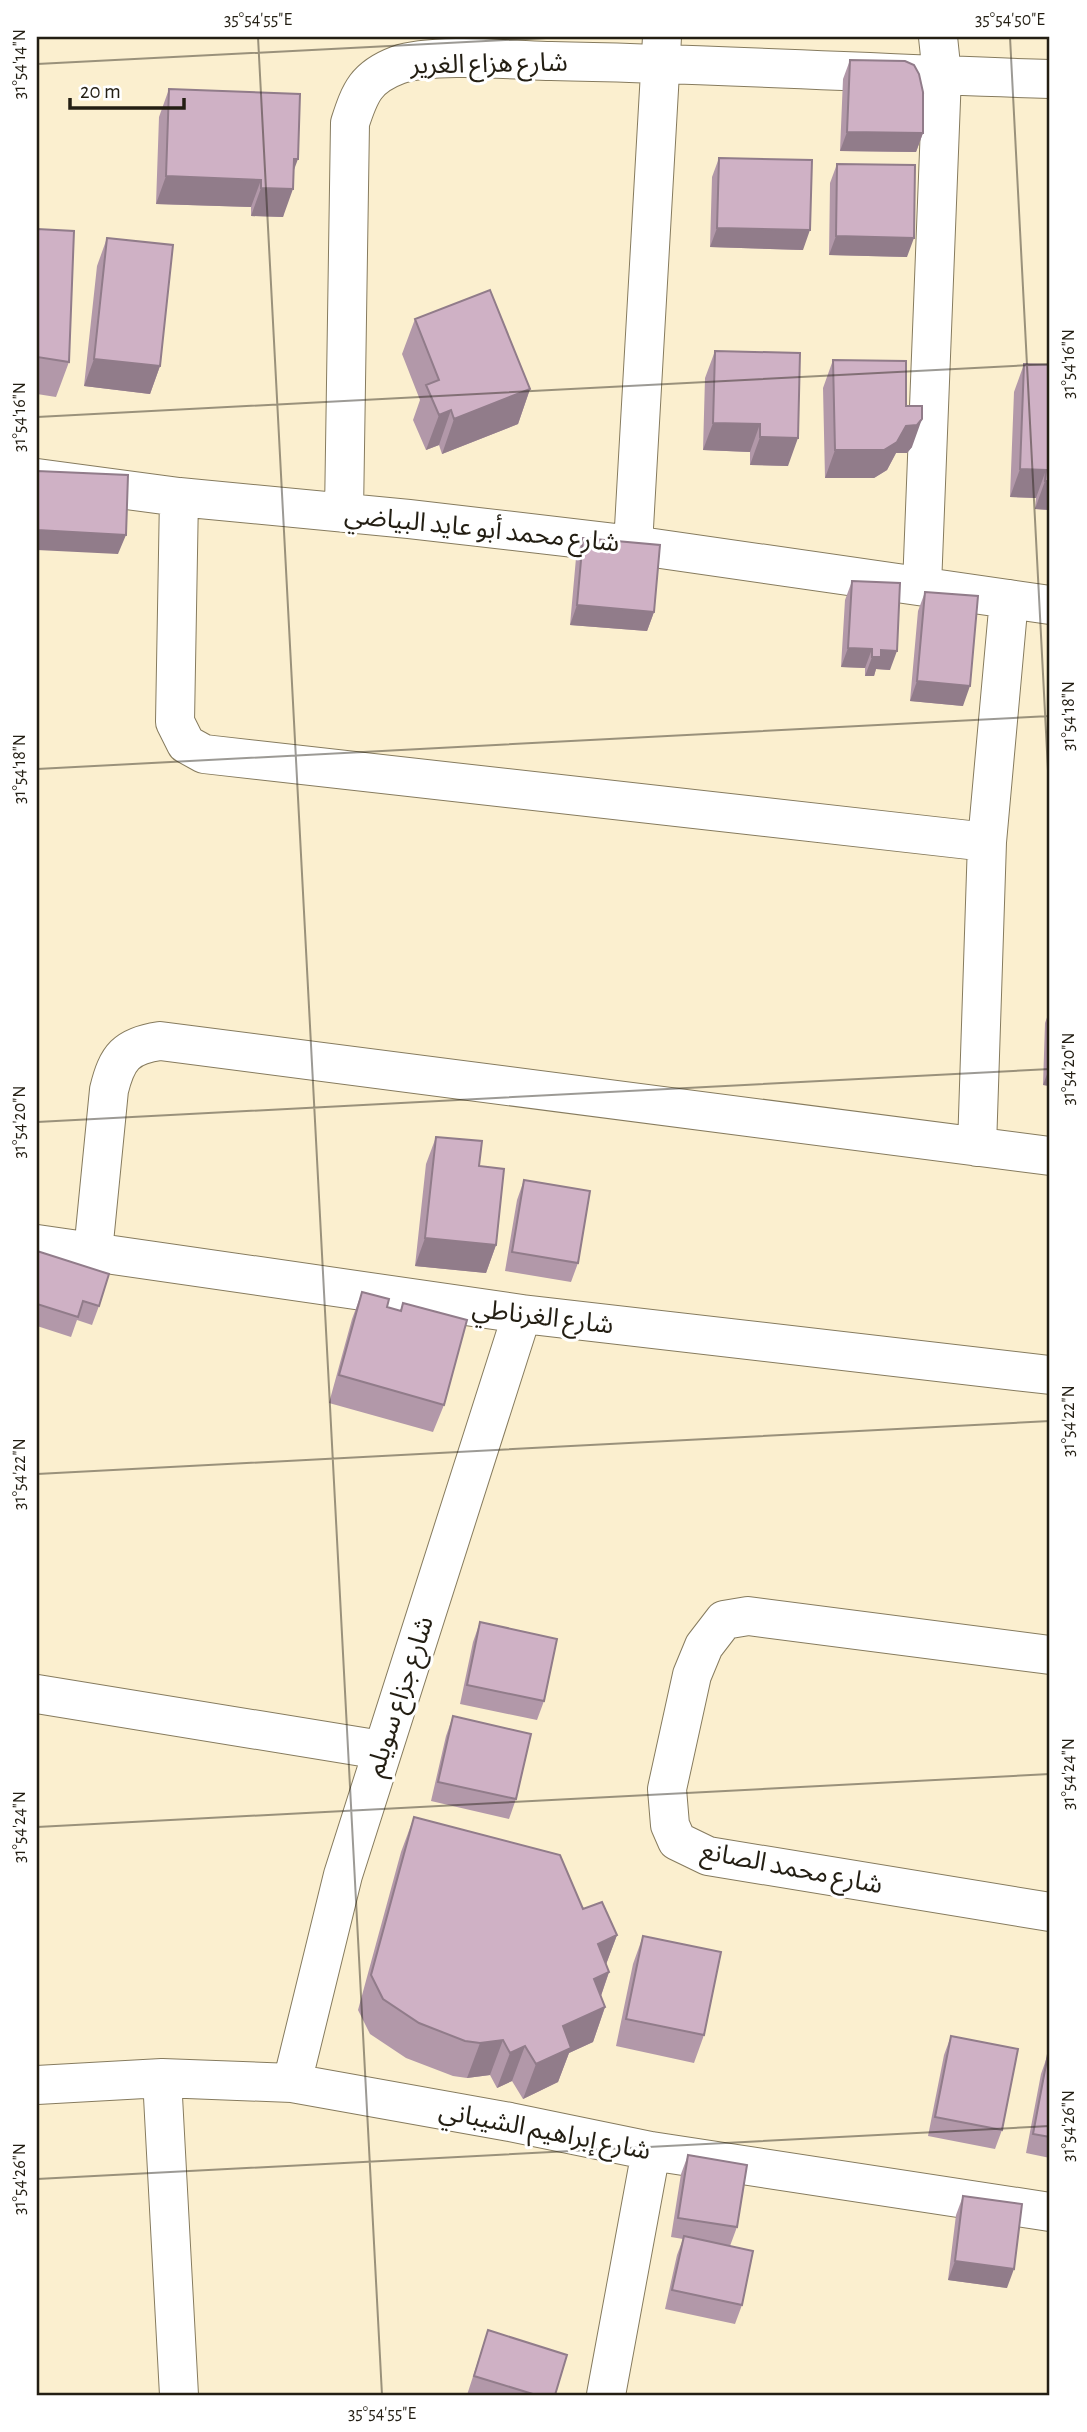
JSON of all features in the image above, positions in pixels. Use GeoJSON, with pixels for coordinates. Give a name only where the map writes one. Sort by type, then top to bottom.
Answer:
{"type":"FeatureCollection","features":[{"type":"Feature","properties":{"kind":"street"},"geometry":{"type":"LineString","coordinates":[[922,586],[942,75],[938,37]]}},
{"type":"Feature","properties":{"kind":"street"},"geometry":{"type":"LineString","coordinates":[[633,545],[662,50]]}},
{"type":"Feature","properties":{"kind":"street","name":"شارع هزاع الغرير"},"geometry":{"type":"LineString","coordinates":[[344,513],[350,123],[360,94],[376,75],[401,64],[442,59],[662,50],[942,75],[1050,79]]}},
{"type":"Feature","properties":{"kind":"street","name":"شارع محمد أبو عايد البياضي"},"geometry":{"type":"LineString","coordinates":[[37,478],[179,497],[633,545],[1050,605]]}},
{"type":"Feature","properties":{"kind":"street"},"geometry":{"type":"LineString","coordinates":[[179,497],[176,722],[186,744],[204,754],[987,842]]}},
{"type":"Feature","properties":{"kind":"street"},"geometry":{"type":"LineString","coordinates":[[977,1147],[987,842],[1009,599]]}},
{"type":"Feature","properties":{"kind":"street"},"geometry":{"type":"LineString","coordinates":[[93,1252],[113,1072],[122,1055],[139,1044],[160,1041],[1050,1156]]}},
{"type":"Feature","properties":{"kind":"street","name":"شارع الغرناطي"},"geometry":{"type":"LineString","coordinates":[[37,1244],[522,1314],[1050,1375]]}},
{"type":"Feature","properties":{"kind":"street","name":"شارع جزاع سويلم"},"geometry":{"type":"LineString","coordinates":[[292,2083],[343,1875],[522,1314]]}},
{"type":"Feature","properties":{"kind":"street","name":"شارع محمد الصانع"},"geometry":{"type":"LineString","coordinates":[[1050,1655],[748,1616],[724,1620],[704,1646],[692,1675],[667,1789],[670,1825],[677,1842],[708,1856],[1050,1912]]}},
{"type":"Feature","properties":{"kind":"street"},"geometry":{"type":"LineString","coordinates":[[37,1694],[381,1750]]}},
{"type":"Feature","properties":{"kind":"street"},"geometry":{"type":"LineString","coordinates":[[162,2078],[179,2395]]}},
{"type":"Feature","properties":{"kind":"street","name":"شارع إبراهيم الشيباني"},"geometry":{"type":"LineString","coordinates":[[37,2085],[162,2078],[292,2083],[510,2122],[651,2151],[1050,2212]]}},
{"type":"Feature","properties":{"kind":"street"},"geometry":{"type":"LineString","coordinates":[[606,2395],[651,2151]]}},
{"type":"Feature","properties":{"kind":"building"},"geometry":{"type":"Polygon","coordinates":[[[850,60],[905,61],[914,65],[923,92],[923,133],[847,132],[850,60]]]}},
{"type":"Feature","properties":{"kind":"building"},"geometry":{"type":"Polygon","coordinates":[[[169,89],[300,94],[298,159],[294,159],[293,189],[261,188],[261,180],[166,176],[169,89]]]}},
{"type":"Feature","properties":{"kind":"building"},"geometry":{"type":"Polygon","coordinates":[[[719,158],[812,160],[810,230],[717,228],[719,158]]]}},
{"type":"Feature","properties":{"kind":"building"},"geometry":{"type":"Polygon","coordinates":[[[837,164],[915,165],[914,238],[836,236],[837,164]]]}},
{"type":"Feature","properties":{"kind":"building"},"geometry":{"type":"Polygon","coordinates":[[[37,229],[74,231],[69,362],[37,357],[37,229]]]}},
{"type":"Feature","properties":{"kind":"building"},"geometry":{"type":"Polygon","coordinates":[[[107,238],[173,245],[160,366],[94,359],[107,238]]]}},
{"type":"Feature","properties":{"kind":"building"},"geometry":{"type":"Polygon","coordinates":[[[490,290],[530,389],[454,419],[451,410],[439,415],[426,385],[439,380],[415,319],[490,290]]]}},
{"type":"Feature","properties":{"kind":"building"},"geometry":{"type":"Polygon","coordinates":[[[715,351],[800,353],[798,438],[760,437],[760,424],[713,423],[715,351]]]}},
{"type":"Feature","properties":{"kind":"building"},"geometry":{"type":"Polygon","coordinates":[[[833,360],[906,361],[906,406],[922,406],[922,419],[917,425],[906,426],[897,442],[884,450],[835,450],[833,360]]]}},
{"type":"Feature","properties":{"kind":"building"},"geometry":{"type":"Polygon","coordinates":[[[1024,364],[1050,365],[1050,481],[1045,481],[1046,470],[1020,469],[1024,364]]]}},
{"type":"Feature","properties":{"kind":"building"},"geometry":{"type":"Polygon","coordinates":[[[37,471],[128,475],[126,535],[37,530],[37,471]]]}},
{"type":"Feature","properties":{"kind":"building"},"geometry":{"type":"Polygon","coordinates":[[[583,538],[660,545],[654,612],[577,605],[583,538]]]}},
{"type":"Feature","properties":{"kind":"building"},"geometry":{"type":"Polygon","coordinates":[[[852,581],[900,583],[897,651],[881,650],[881,657],[872,657],[872,649],[848,648],[852,581]]]}},
{"type":"Feature","properties":{"kind":"building"},"geometry":{"type":"Polygon","coordinates":[[[925,592],[978,596],[970,686],[917,681],[925,592]]]}},
{"type":"Feature","properties":{"kind":"building"},"geometry":{"type":"Polygon","coordinates":[[[436,1137],[482,1141],[479,1166],[504,1169],[496,1245],[425,1238],[436,1137]]]}},
{"type":"Feature","properties":{"kind":"building"},"geometry":{"type":"Polygon","coordinates":[[[524,1180],[590,1191],[578,1263],[512,1252],[524,1180]]]}},
{"type":"Feature","properties":{"kind":"building"},"geometry":{"type":"Polygon","coordinates":[[[37,1251],[109,1274],[99,1306],[83,1301],[78,1317],[37,1304],[37,1251]]]}},
{"type":"Feature","properties":{"kind":"building"},"geometry":{"type":"Polygon","coordinates":[[[362,1292],[389,1299],[387,1307],[401,1311],[403,1303],[467,1320],[444,1405],[339,1375],[362,1292]]]}},
{"type":"Feature","properties":{"kind":"building"},"geometry":{"type":"Polygon","coordinates":[[[480,1622],[557,1639],[544,1701],[467,1685],[480,1622]]]}},
{"type":"Feature","properties":{"kind":"building"},"geometry":{"type":"Polygon","coordinates":[[[453,1716],[531,1734],[516,1799],[438,1782],[453,1716]]]}},
{"type":"Feature","properties":{"kind":"building"},"geometry":{"type":"Polygon","coordinates":[[[414,1817],[560,1855],[583,1909],[602,1902],[617,1935],[598,1944],[609,1972],[594,1979],[605,2007],[563,2026],[571,2048],[536,2064],[525,2046],[510,2053],[503,2040],[480,2043],[465,2041],[419,2023],[383,1999],[371,1975],[414,1817]]]}},
{"type":"Feature","properties":{"kind":"building"},"geometry":{"type":"Polygon","coordinates":[[[643,1936],[721,1952],[704,2035],[626,2019],[643,1936]]]}},
{"type":"Feature","properties":{"kind":"building"},"geometry":{"type":"Polygon","coordinates":[[[951,2036],[1018,2049],[1002,2130],[935,2117],[951,2036]]]}},
{"type":"Feature","properties":{"kind":"building"},"geometry":{"type":"Polygon","coordinates":[[[1048,2054],[1050,2055],[1050,2137],[1033,2134],[1048,2054]]]}},
{"type":"Feature","properties":{"kind":"building"},"geometry":{"type":"Polygon","coordinates":[[[688,2155],[747,2165],[737,2227],[678,2218],[688,2155]]]}},
{"type":"Feature","properties":{"kind":"building"},"geometry":{"type":"Polygon","coordinates":[[[963,2196],[1022,2204],[1014,2269],[955,2261],[963,2196]]]}},
{"type":"Feature","properties":{"kind":"building"},"geometry":{"type":"Polygon","coordinates":[[[684,2236],[753,2251],[742,2305],[672,2290],[684,2236]]]}},
{"type":"Feature","properties":{"kind":"building"},"geometry":{"type":"Polygon","coordinates":[[[488,2330],[567,2355],[555,2395],[536,2395],[474,2376],[488,2330]]]}}]}
